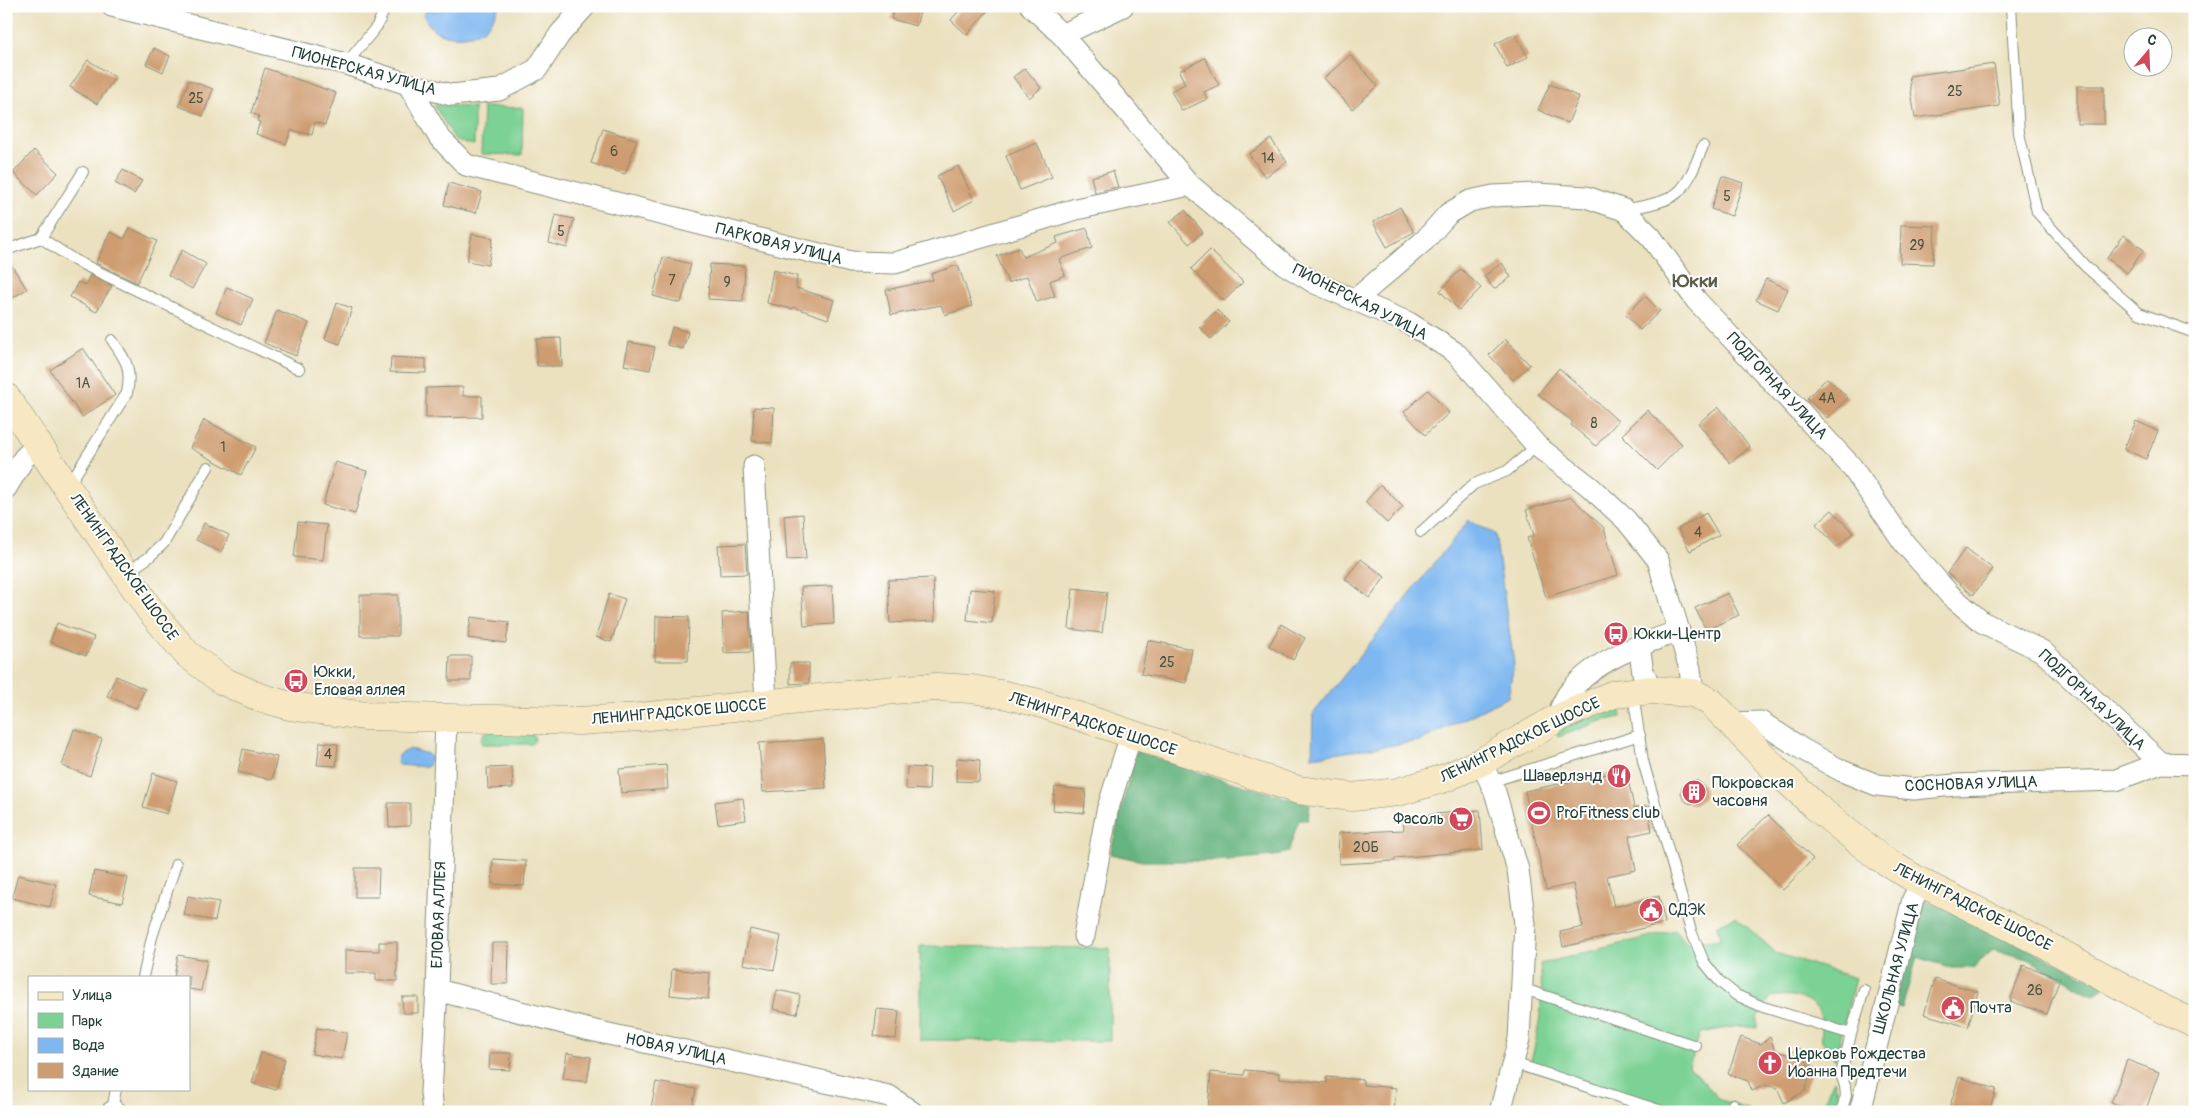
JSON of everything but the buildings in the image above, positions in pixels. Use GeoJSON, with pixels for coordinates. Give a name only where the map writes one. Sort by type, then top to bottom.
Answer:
{"type":"FeatureCollection","features":[{"type":"Feature","properties":{"kind":"main road","name":"ЛЕНИНГРАДСКОЕ ШОССЕ"},"geometry":{"type":"LineString","coordinates":[[6,397],[150,610],[187,654],[223,681],[259,697],[290,706],[366,716],[596,721],[904,689],[937,687],[972,689],[1039,704],[1298,790],[1352,797],[1383,795],[1415,788],[1445,778],[1486,772],[1556,719],[1614,694],[1643,691],[1693,693],[1711,702],[1815,806],[1877,856],[1922,883],[2042,943],[2195,1024]]}},
{"type":"Feature","properties":{"kind":"street","name":"ПИОНЕРСКАЯ УЛИЦА"},"geometry":{"type":"LineString","coordinates":[[112,6],[346,64],[408,84],[452,95],[499,90],[537,69],[560,34],[585,6]]}},
{"type":"Feature","properties":{"kind":"street","name":"ПИОНЕРСКАЯ УЛИЦА"},"geometry":{"type":"LineString","coordinates":[[1031,6],[1062,35],[1190,185],[1284,264],[1315,283],[1409,323],[1456,353],[1537,446],[1589,486],[1626,520],[1658,560],[1690,669],[1693,693]]}},
{"type":"Feature","properties":{"kind":"street"},"geometry":{"type":"LineString","coordinates":[[1062,35],[1123,6]]}},
{"type":"Feature","properties":{"kind":"street","name":"ПАРКОВАЯ УЛИЦА"},"geometry":{"type":"LineString","coordinates":[[408,84],[439,137],[466,165],[851,262],[895,263],[1076,210],[1190,185]]}},
{"type":"Feature","properties":{"kind":"street","name":"ПОДГОРНАЯ УЛИЦА"},"geometry":{"type":"LineString","coordinates":[[1355,300],[1425,240],[1448,214],[1470,201],[1493,196],[1537,194],[1576,196],[1586,197],[1624,210],[1651,237],[1696,300],[1851,466],[1905,544],[1950,594],[1982,622],[2042,651],[2161,763]]}},
{"type":"Feature","properties":{"kind":"street"},"geometry":{"type":"LineString","coordinates":[[6,488],[24,458],[38,444]]}},
{"type":"Feature","properties":{"kind":"street"},"geometry":{"type":"LineString","coordinates":[[754,466],[766,704]]}},
{"type":"Feature","properties":{"kind":"street"},"geometry":{"type":"LineString","coordinates":[[1556,719],[1568,694],[1587,676],[1614,658],[1679,631]]}},
{"type":"Feature","properties":{"kind":"street"},"geometry":{"type":"LineString","coordinates":[[1639,646],[1643,673],[1643,691]]}},
{"type":"Feature","properties":{"kind":"street","name":"ЕЛОВАЯ АЛЛЕЯ"},"geometry":{"type":"LineString","coordinates":[[433,1112],[431,1092],[437,990],[446,718]]}},
{"type":"Feature","properties":{"kind":"street","name":"СОСНОВАЯ УЛИЦА"},"geometry":{"type":"LineString","coordinates":[[1730,723],[1761,722],[1802,749],[1842,771],[1877,785],[1914,788],[2116,780],[2161,763],[2195,764]]}},
{"type":"Feature","properties":{"kind":"street"},"geometry":{"type":"LineString","coordinates":[[1084,936],[1107,811],[1131,735]]}},
{"type":"Feature","properties":{"kind":"street"},"geometry":{"type":"LineString","coordinates":[[1486,772],[1518,870],[1525,924],[1518,1039],[1500,1112]]}},
{"type":"Feature","properties":{"kind":"street","name":"ШКОЛЬНАЯ УЛИЦА"},"geometry":{"type":"LineString","coordinates":[[1860,1112],[1914,899],[1922,883]]}},
{"type":"Feature","properties":{"kind":"street","name":"НОВАЯ УЛИЦА"},"geometry":{"type":"LineString","coordinates":[[437,990],[586,1029],[889,1096],[912,1112]]}},
{"type":"Feature","properties":{"kind":"lane"},"geometry":{"type":"LineString","coordinates":[[346,64],[377,26],[386,6]]}},
{"type":"Feature","properties":{"kind":"lane"},"geometry":{"type":"LineString","coordinates":[[2011,6],[2019,133],[2037,212],[2084,266],[2139,313],[2195,333]]}},
{"type":"Feature","properties":{"kind":"lane"},"geometry":{"type":"LineString","coordinates":[[1624,210],[1663,202],[1677,194],[1689,180],[1702,146]]}},
{"type":"Feature","properties":{"kind":"lane"},"geometry":{"type":"LineString","coordinates":[[6,250],[42,238],[83,172]]}},
{"type":"Feature","properties":{"kind":"lane"},"geometry":{"type":"LineString","coordinates":[[42,238],[74,260],[299,369]]}},
{"type":"Feature","properties":{"kind":"lane"},"geometry":{"type":"LineString","coordinates":[[67,487],[126,393],[130,377],[126,361],[112,340]]}},
{"type":"Feature","properties":{"kind":"lane"},"geometry":{"type":"LineString","coordinates":[[1420,532],[1474,484],[1507,471],[1537,446]]}},
{"type":"Feature","properties":{"kind":"lane"},"geometry":{"type":"LineString","coordinates":[[126,573],[148,558],[164,543],[208,467]]}},
{"type":"Feature","properties":{"kind":"lane"},"geometry":{"type":"LineString","coordinates":[[1643,691],[1640,735],[1643,761],[1691,931],[1704,962],[1720,982],[1736,995],[1763,1007],[1851,1034]]}},
{"type":"Feature","properties":{"kind":"lane"},"geometry":{"type":"LineString","coordinates":[[1486,772],[1640,735]]}},
{"type":"Feature","properties":{"kind":"lane"},"geometry":{"type":"LineString","coordinates":[[143,976],[152,937],[176,864]]}},
{"type":"Feature","properties":{"kind":"lane"},"geometry":{"type":"LineString","coordinates":[[1521,988],[1696,1046]]}},
{"type":"Feature","properties":{"kind":"lane"},"geometry":{"type":"LineString","coordinates":[[1841,1112],[1846,1091],[1841,1074],[1864,990]]}},
{"type":"Feature","properties":{"kind":"lane"},"geometry":{"type":"LineString","coordinates":[[1513,1064],[1665,1112]]}},
{"type":"Feature","properties":{"kind":"lane"},"geometry":{"type":"LineString","coordinates":[[113,1111],[116,1090]]}},
{"type":"Feature","properties":{"kind":"green space"},"geometry":{"type":"Polygon","coordinates":[[[434,105],[474,107],[474,145],[456,141],[434,105]]]}},
{"type":"Feature","properties":{"kind":"green space"},"geometry":{"type":"Polygon","coordinates":[[[483,107],[523,108],[522,155],[481,154],[483,107]]]}},
{"type":"Feature","properties":{"kind":"green space"},"geometry":{"type":"Polygon","coordinates":[[[1620,710],[1621,717],[1601,721],[1558,737],[1557,730],[1589,717],[1620,710]]]}},
{"type":"Feature","properties":{"kind":"green space"},"geometry":{"type":"Polygon","coordinates":[[[492,729],[533,735],[535,739],[532,744],[482,744],[481,739],[484,734],[492,729]]]}},
{"type":"Feature","properties":{"kind":"green space"},"geometry":{"type":"Polygon","coordinates":[[[1136,751],[1210,776],[1310,804],[1308,820],[1299,820],[1288,852],[1274,856],[1216,861],[1142,861],[1110,854],[1136,751]]]}},
{"type":"Feature","properties":{"kind":"green space"},"geometry":{"type":"Polygon","coordinates":[[[1923,898],[2105,986],[2092,995],[2028,959],[1993,950],[1973,968],[1952,968],[1917,957],[1902,1008],[1893,1006],[1923,898]]]}},
{"type":"Feature","properties":{"kind":"green space"},"geometry":{"type":"Polygon","coordinates":[[[1736,917],[1776,953],[1855,978],[1835,1060],[1822,1040],[1821,1020],[1818,1010],[1808,1001],[1784,996],[1771,997],[1757,1018],[1757,1028],[1739,1026],[1700,1033],[1689,1067],[1721,1100],[1755,1112],[1683,1112],[1530,1064],[1540,1014],[1542,990],[1540,964],[1675,930],[1687,943],[1720,939],[1718,925],[1736,917]]]}},
{"type":"Feature","properties":{"kind":"green space"},"geometry":{"type":"Polygon","coordinates":[[[920,946],[1110,948],[1110,1041],[920,1040],[920,946]]]}},
{"type":"Feature","properties":{"kind":"green space"},"geometry":{"type":"Polygon","coordinates":[[[1834,1080],[1838,1096],[1835,1112],[1818,1112],[1834,1080]]]}},
{"type":"Feature","properties":{"kind":"water"},"geometry":{"type":"Polygon","coordinates":[[[440,6],[499,6],[493,19],[484,29],[466,36],[452,36],[434,30],[423,14],[428,10],[438,11],[440,6]]]}},
{"type":"Feature","properties":{"kind":"water"},"geometry":{"type":"Polygon","coordinates":[[[1469,520],[1495,534],[1514,664],[1508,697],[1420,741],[1312,757],[1313,714],[1469,520]]]}},
{"type":"Feature","properties":{"kind":"water"},"geometry":{"type":"Polygon","coordinates":[[[409,749],[428,754],[431,758],[427,767],[399,765],[397,761],[399,755],[409,749]]]}},
{"type":"Feature","properties":{"kind":"place","name":"Юкки-Центр"},"geometry":{"type":"Point","coordinates":[1616,634]}},
{"type":"Feature","properties":{"kind":"place","name":"Юкки, Еловая аллея"},"geometry":{"type":"Point","coordinates":[296,681]}},
{"type":"Feature","properties":{"kind":"place","name":"Шаверлэнд"},"geometry":{"type":"Point","coordinates":[1619,776]}},
{"type":"Feature","properties":{"kind":"place","name":"Покровская часовня"},"geometry":{"type":"Point","coordinates":[1694,792]}},
{"type":"Feature","properties":{"kind":"place","name":"ProFitness club"},"geometry":{"type":"Point","coordinates":[1539,813]}},
{"type":"Feature","properties":{"kind":"place","name":"Фасоль"},"geometry":{"type":"Point","coordinates":[1461,819]}},
{"type":"Feature","properties":{"kind":"place","name":"СДЭК"},"geometry":{"type":"Point","coordinates":[1651,910]}},
{"type":"Feature","properties":{"kind":"place","name":"Почта"},"geometry":{"type":"Point","coordinates":[1953,1008]}},
{"type":"Feature","properties":{"kind":"place","name":"Церковь Рождества Иоанна Предтечи"},"geometry":{"type":"Point","coordinates":[1770,1063]}},
{"type":"Feature","properties":{"kind":"district","name":"Юкки"},"geometry":{"type":"Point","coordinates":[1695,281]}}]}
